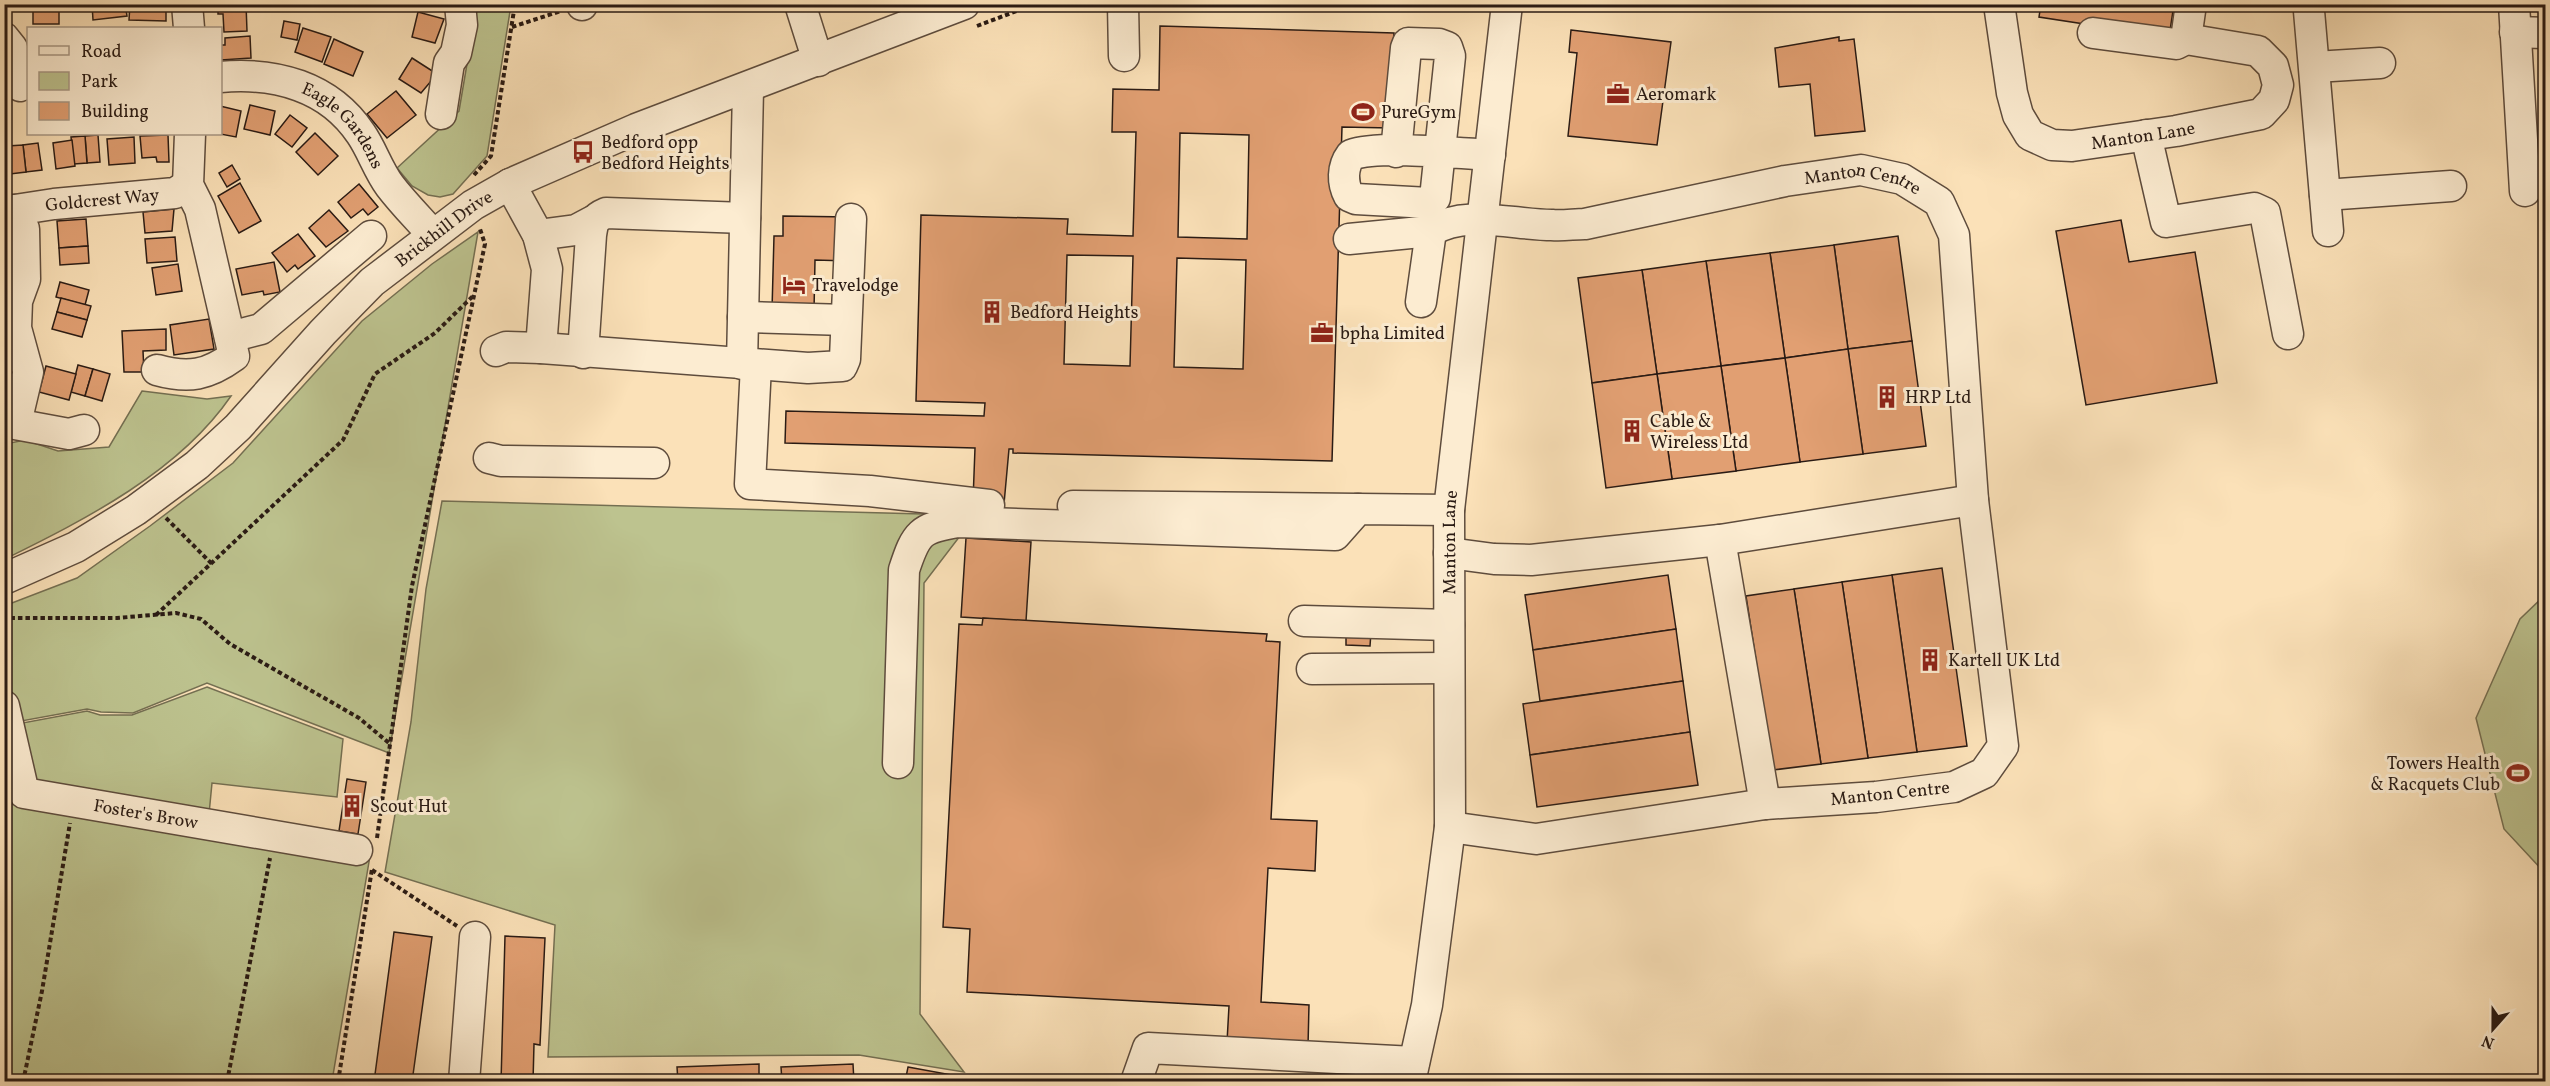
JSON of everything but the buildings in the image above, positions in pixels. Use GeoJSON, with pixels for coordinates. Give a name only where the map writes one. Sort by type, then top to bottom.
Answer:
{"type":"FeatureCollection","features":[{"type":"Feature","properties":{"kind":"street"},"geometry":{"type":"LineString","coordinates":[[187,4],[189,27]]}},
{"type":"Feature","properties":{"kind":"street"},"geometry":{"type":"LineString","coordinates":[[441,114],[449,63],[456,53],[462,25],[460,4]]}},
{"type":"Feature","properties":{"kind":"street"},"geometry":{"type":"LineString","coordinates":[[800,4],[818,61]]}},
{"type":"Feature","properties":{"kind":"street"},"geometry":{"type":"LineString","coordinates":[[1123,4],[1124,56]]}},
{"type":"Feature","properties":{"kind":"street","name":"Manton Lane"},"geometry":{"type":"LineString","coordinates":[[1412,1072],[1427,1005],[1450,826],[1449,510],[1508,4]]}},
{"type":"Feature","properties":{"kind":"street","name":"Manton Lane"},"geometry":{"type":"LineString","coordinates":[[1999,4],[2012,93],[2018,115],[2030,135],[2052,145],[2072,146],[2261,114],[2317,107]]}},
{"type":"Feature","properties":{"kind":"street"},"geometry":{"type":"LineString","coordinates":[[2191,4],[2194,41]]}},
{"type":"Feature","properties":{"kind":"street"},"geometry":{"type":"LineString","coordinates":[[2309,11],[2328,231]]}},
{"type":"Feature","properties":{"kind":"street","name":"Brickhill Drive"},"geometry":{"type":"LineString","coordinates":[[4,579],[76,548],[136,510],[197,465],[238,428],[323,332],[364,291],[432,234],[475,221],[510,184],[636,129],[818,61],[966,17]]}},
{"type":"Feature","properties":{"kind":"street"},"geometry":{"type":"LineString","coordinates":[[2514,18],[2546,33]]}},
{"type":"Feature","properties":{"kind":"street"},"geometry":{"type":"LineString","coordinates":[[2514,18],[2533,132],[2525,192]]}},
{"type":"Feature","properties":{"kind":"street"},"geometry":{"type":"LineString","coordinates":[[2093,33],[2175,44],[2194,41],[2258,51],[2273,66],[2278,86],[2274,100],[2261,114]]}},
{"type":"Feature","properties":{"kind":"street"},"geometry":{"type":"LineString","coordinates":[[4,38],[12,48],[20,86]]}},
{"type":"Feature","properties":{"kind":"street"},"geometry":{"type":"LineString","coordinates":[[1396,152],[1406,48],[1408,43],[1414,41],[1447,47],[1450,56],[1442,153],[1435,198],[1429,203],[1356,199],[1349,196],[1344,186],[1345,167],[1351,155],[1396,152],[1442,153],[1490,155]]}},
{"type":"Feature","properties":{"kind":"street"},"geometry":{"type":"LineString","coordinates":[[2315,67],[2380,63]]}},
{"type":"Feature","properties":{"kind":"street","name":"Eagle Gardens"},"geometry":{"type":"LineString","coordinates":[[222,76],[245,75],[288,80],[318,93],[341,110],[361,134],[389,185],[432,234]]}},
{"type":"Feature","properties":{"kind":"street"},"geometry":{"type":"LineString","coordinates":[[748,89],[743,317],[749,364],[750,484],[870,491],[988,505],[1449,510]]}},
{"type":"Feature","properties":{"kind":"street"},"geometry":{"type":"LineString","coordinates":[[190,135],[188,185],[200,209],[232,346]]}},
{"type":"Feature","properties":{"kind":"street"},"geometry":{"type":"LineString","coordinates":[[2146,135],[2166,222],[2254,208],[2265,213],[2288,334]]}},
{"type":"Feature","properties":{"kind":"street","name":"Manton Centre"},"geometry":{"type":"LineString","coordinates":[[1349,239],[1431,231],[1444,222],[1482,220],[1552,225],[1585,224],[1785,181],[1860,170],[1902,179],[1939,202],[1954,235],[1973,500],[2003,746],[1984,772],[1953,787],[1876,797],[1765,804],[1536,839],[1450,826]]}},
{"type":"Feature","properties":{"kind":"street"},"geometry":{"type":"LineString","coordinates":[[510,184],[538,235],[547,269],[541,348]]}},
{"type":"Feature","properties":{"kind":"street","name":"Goldcrest Way"},"geometry":{"type":"LineString","coordinates":[[10,212],[175,193],[188,185]]}},
{"type":"Feature","properties":{"kind":"street"},"geometry":{"type":"LineString","coordinates":[[2325,195],[2451,186]]}},
{"type":"Feature","properties":{"kind":"street","name":"Goldcrest Way"},"geometry":{"type":"LineString","coordinates":[[10,212],[24,229],[25,279],[17,301],[16,328],[28,372],[10,422],[69,434],[84,430]]}},
{"type":"Feature","properties":{"kind":"street"},"geometry":{"type":"LineString","coordinates":[[538,235],[576,230],[606,213],[745,218]]}},
{"type":"Feature","properties":{"kind":"street"},"geometry":{"type":"LineString","coordinates":[[496,351],[506,347],[541,348],[583,353],[826,369],[842,366],[845,359],[851,219]]}},
{"type":"Feature","properties":{"kind":"street"},"geometry":{"type":"LineString","coordinates":[[583,353],[593,221]]}},
{"type":"Feature","properties":{"kind":"street"},"geometry":{"type":"LineString","coordinates":[[1421,302],[1431,231]]}},
{"type":"Feature","properties":{"kind":"street"},"geometry":{"type":"LineString","coordinates":[[157,370],[178,376],[213,371],[232,346],[261,329],[370,236]]}},
{"type":"Feature","properties":{"kind":"street"},"geometry":{"type":"LineString","coordinates":[[743,317],[846,320]]}},
{"type":"Feature","properties":{"kind":"street"},"geometry":{"type":"LineString","coordinates":[[489,458],[501,461],[654,463]]}},
{"type":"Feature","properties":{"kind":"street"},"geometry":{"type":"LineString","coordinates":[[1449,553],[1494,559],[1531,560],[1720,540],[1973,500]]}},
{"type":"Feature","properties":{"kind":"street"},"geometry":{"type":"LineString","coordinates":[[898,763],[904,570],[913,543],[931,527],[958,522],[1335,535],[1358,508]]}},
{"type":"Feature","properties":{"kind":"street"},"geometry":{"type":"LineString","coordinates":[[1720,540],[1765,804]]}},
{"type":"Feature","properties":{"kind":"street"},"geometry":{"type":"LineString","coordinates":[[1304,621],[1449,625]]}},
{"type":"Feature","properties":{"kind":"street"},"geometry":{"type":"LineString","coordinates":[[1312,669],[1449,668]]}},
{"type":"Feature","properties":{"kind":"street","name":"Foster's Brow"},"geometry":{"type":"LineString","coordinates":[[4,706],[24,793],[274,834],[370,856]]}},
{"type":"Feature","properties":{"kind":"street"},"geometry":{"type":"LineString","coordinates":[[464,1082],[475,938]]}},
{"type":"Feature","properties":{"kind":"street"},"geometry":{"type":"LineString","coordinates":[[1136,1082],[1148,1048],[1412,1072]]}},
{"type":"Feature","properties":{"kind":"path"},"geometry":{"type":"LineString","coordinates":[[338,1082],[412,586],[485,244],[463,187],[491,156],[515,4]]}},
{"type":"Feature","properties":{"kind":"path"},"geometry":{"type":"LineString","coordinates":[[966,17],[1035,4]]}},
{"type":"Feature","properties":{"kind":"path"},"geometry":{"type":"LineString","coordinates":[[512,27],[582,5]]}},
{"type":"Feature","properties":{"kind":"path"},"geometry":{"type":"LineString","coordinates":[[156,615],[343,440],[375,374],[435,333],[473,296]]}},
{"type":"Feature","properties":{"kind":"path"},"geometry":{"type":"LineString","coordinates":[[163,512],[170,524],[212,564]]}},
{"type":"Feature","properties":{"kind":"path"},"geometry":{"type":"LineString","coordinates":[[4,614],[11,618],[117,618],[176,613],[201,619],[230,644],[359,718],[390,744]]}},
{"type":"Feature","properties":{"kind":"path"},"geometry":{"type":"LineString","coordinates":[[23,1082],[42,991],[74,801]]}},
{"type":"Feature","properties":{"kind":"path"},"geometry":{"type":"LineString","coordinates":[[227,1082],[274,834]]}},
{"type":"Feature","properties":{"kind":"path"},"geometry":{"type":"LineString","coordinates":[[370,856],[475,938]]}},
{"type":"Feature","properties":{"kind":"green space"},"geometry":{"type":"Polygon","coordinates":[[[477,5],[511,5],[487,156],[453,194],[440,197],[428,195],[412,186],[397,168],[459,111],[477,5]]]}},
{"type":"Feature","properties":{"kind":"green space"},"geometry":{"type":"Polygon","coordinates":[[[478,232],[389,753],[207,683],[133,713],[87,709],[16,722],[5,668],[4,606],[77,578],[233,463],[362,321],[432,264],[478,232]]]}},
{"type":"Feature","properties":{"kind":"green space"},"geometry":{"type":"Polygon","coordinates":[[[142,391],[207,399],[231,396],[210,423],[185,448],[129,491],[5,559],[5,444],[25,440],[58,451],[109,447],[142,391]]]}},
{"type":"Feature","properties":{"kind":"green space"},"geometry":{"type":"Polygon","coordinates":[[[442,501],[961,515],[960,536],[924,583],[920,1014],[964,1072],[859,1055],[548,1057],[555,925],[385,872],[411,722],[426,589],[442,501]]]}},
{"type":"Feature","properties":{"kind":"green space","name":"Towers Health & Racquets Club"},"geometry":{"type":"Polygon","coordinates":[[[2545,595],[2545,873],[2504,829],[2476,718],[2520,619],[2545,595]]]}},
{"type":"Feature","properties":{"kind":"green space"},"geometry":{"type":"Polygon","coordinates":[[[207,687],[343,739],[337,797],[212,783],[209,814],[31,787],[17,724],[87,711],[100,715],[132,715],[207,687]]]}},
{"type":"Feature","properties":{"kind":"green space"},"geometry":{"type":"Polygon","coordinates":[[[4,794],[72,811],[370,856],[332,1081],[5,1081],[4,794]]]}},
{"type":"Feature","properties":{"kind":"place","name":"Aeromark"},"geometry":{"type":"Point","coordinates":[1618,94]}},
{"type":"Feature","properties":{"kind":"place","name":"PureGym"},"geometry":{"type":"Point","coordinates":[1363,112]}},
{"type":"Feature","properties":{"kind":"place","name":"Bedford opp Bedford Heights"},"geometry":{"type":"Point","coordinates":[583,152]}},
{"type":"Feature","properties":{"kind":"place","name":"Travelodge"},"geometry":{"type":"Point","coordinates":[794,285]}},
{"type":"Feature","properties":{"kind":"place","name":"Bedford Heights"},"geometry":{"type":"Point","coordinates":[992,312]}},
{"type":"Feature","properties":{"kind":"place","name":"bpha Limited"},"geometry":{"type":"Point","coordinates":[1322,333]}},
{"type":"Feature","properties":{"kind":"place","name":"HRP Ltd"},"geometry":{"type":"Point","coordinates":[1887,397]}},
{"type":"Feature","properties":{"kind":"place","name":"Cable & Wireless Ltd"},"geometry":{"type":"Point","coordinates":[1632,431]}},
{"type":"Feature","properties":{"kind":"place","name":"Kartell UK Ltd"},"geometry":{"type":"Point","coordinates":[1930,660]}},
{"type":"Feature","properties":{"kind":"place","name":"Towers Health & Racquets Club"},"geometry":{"type":"Point","coordinates":[2518,773]}},
{"type":"Feature","properties":{"kind":"place","name":"Scout Hut"},"geometry":{"type":"Point","coordinates":[352,806]}}]}
